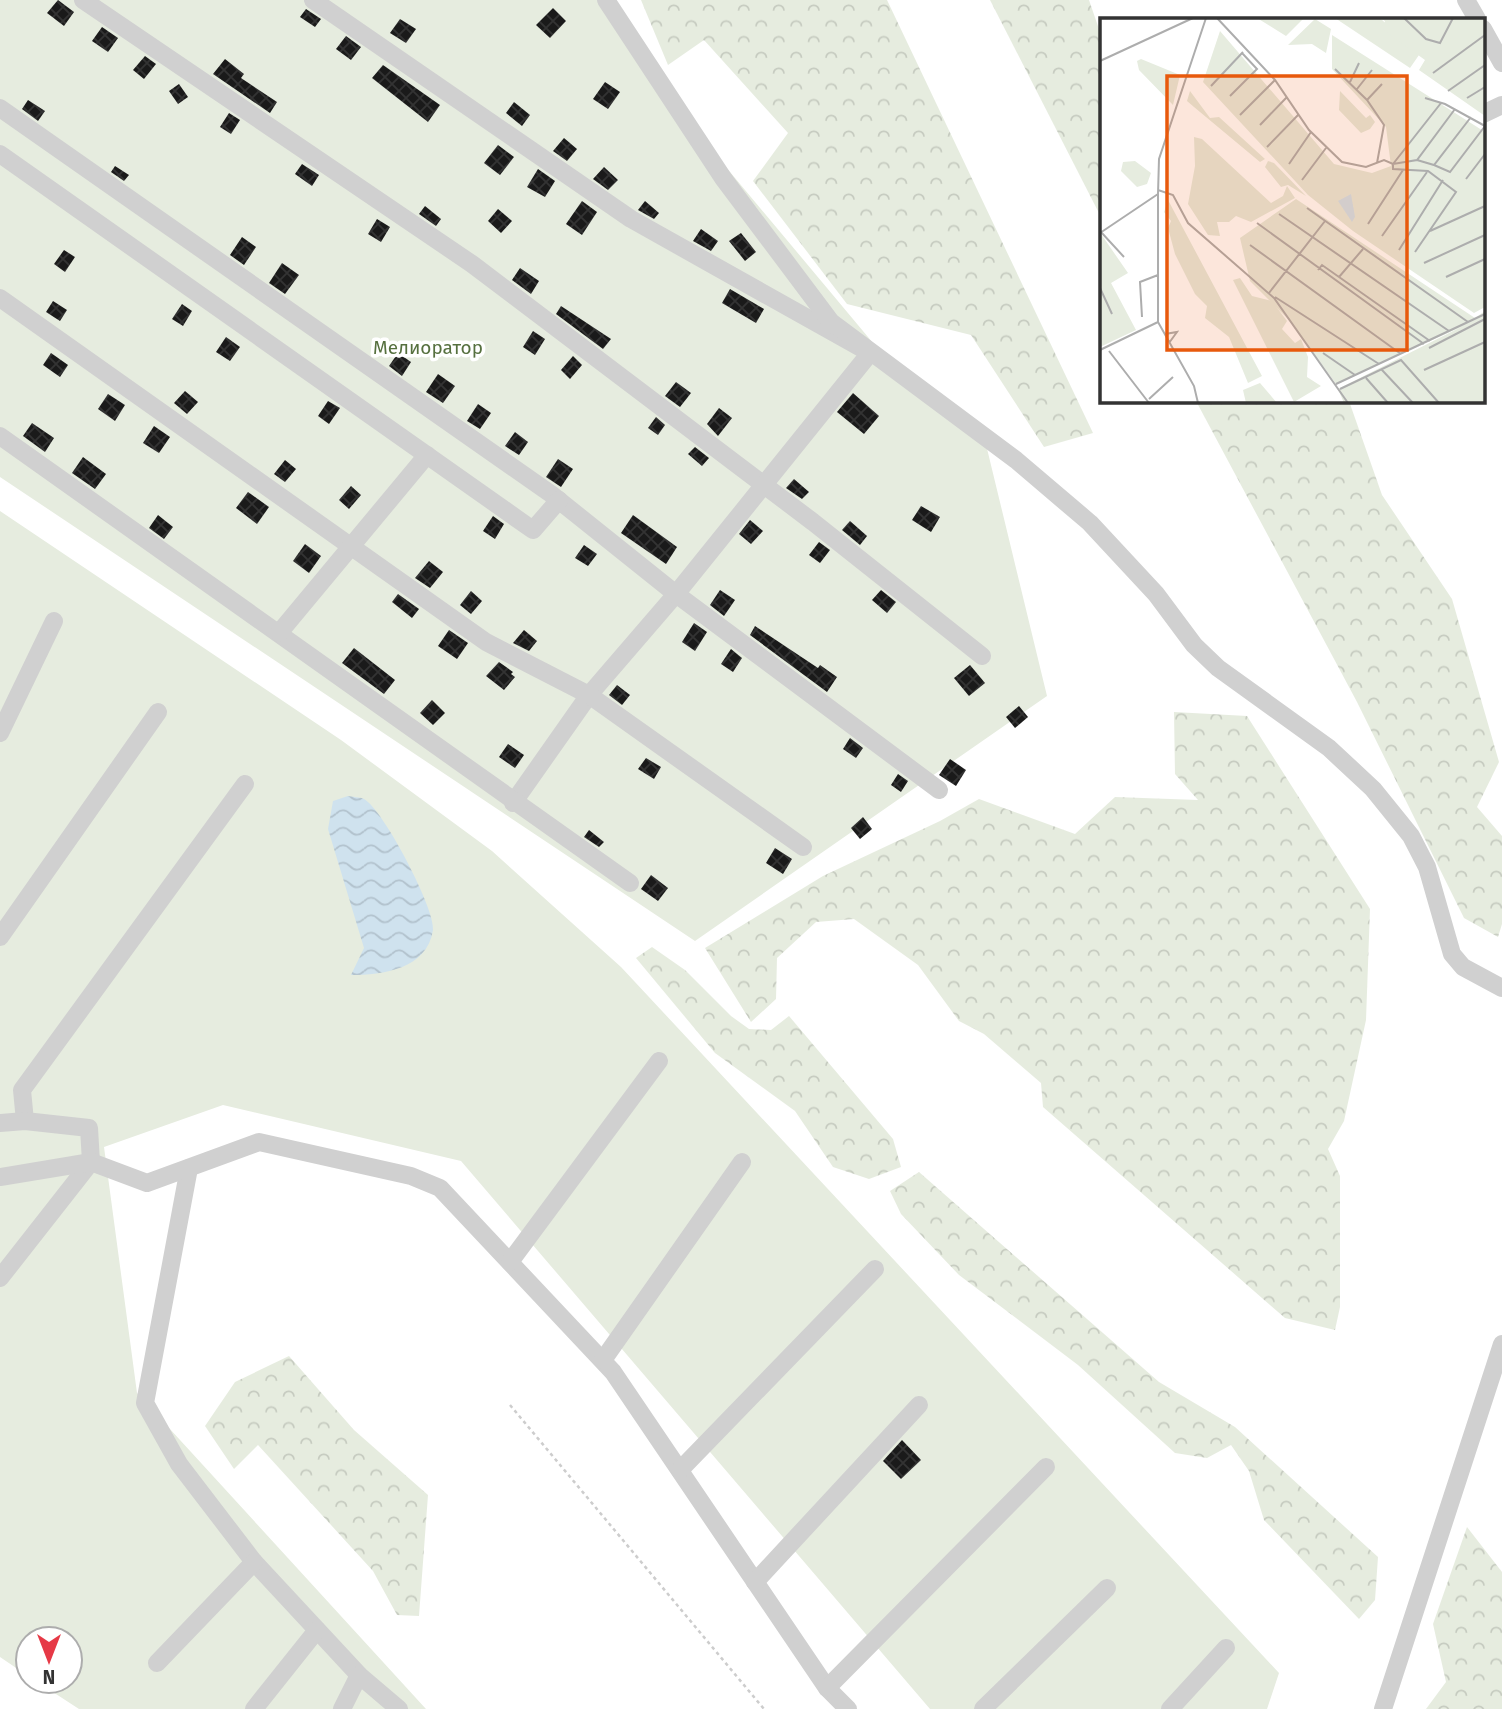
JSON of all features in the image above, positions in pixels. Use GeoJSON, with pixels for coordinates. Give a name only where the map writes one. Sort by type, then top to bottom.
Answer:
{"type":"FeatureCollection","features":[{"type":"Feature","properties":{"kind":"street"},"geometry":{"type":"LineString","coordinates":[[83,0],[472,264],[982,656]]}},
{"type":"Feature","properties":{"kind":"street"},"geometry":{"type":"LineString","coordinates":[[313,0],[631,219],[870,353]]}},
{"type":"Feature","properties":{"kind":"street"},"geometry":{"type":"LineString","coordinates":[[606,0],[730,188],[831,322],[1016,460],[1090,523],[1156,594],[1194,645],[1218,668],[1329,748],[1373,789],[1411,836],[1427,867],[1452,954],[1471,972],[1502,988]]}},
{"type":"Feature","properties":{"kind":"street"},"geometry":{"type":"LineString","coordinates":[[1466,0],[1476,18]]}},
{"type":"Feature","properties":{"kind":"street"},"geometry":{"type":"LineString","coordinates":[[1485,37],[1502,63]]}},
{"type":"Feature","properties":{"kind":"street"},"geometry":{"type":"LineString","coordinates":[[1484,114],[1502,105]]}},
{"type":"Feature","properties":{"kind":"street"},"geometry":{"type":"LineString","coordinates":[[0,108],[559,500],[676,594],[939,790]]}},
{"type":"Feature","properties":{"kind":"street"},"geometry":{"type":"LineString","coordinates":[[0,154],[533,530],[559,500]]}},
{"type":"Feature","properties":{"kind":"street"},"geometry":{"type":"LineString","coordinates":[[0,298],[486,642],[589,695],[803,847]]}},
{"type":"Feature","properties":{"kind":"street"},"geometry":{"type":"LineString","coordinates":[[513,803],[589,695],[676,594],[870,353]]}},
{"type":"Feature","properties":{"kind":"street"},"geometry":{"type":"LineString","coordinates":[[0,436],[279,633],[513,803],[631,884]]}},
{"type":"Feature","properties":{"kind":"street"},"geometry":{"type":"LineString","coordinates":[[279,633],[426,456]]}},
{"type":"Feature","properties":{"kind":"street"},"geometry":{"type":"LineString","coordinates":[[0,733],[54,621]]}},
{"type":"Feature","properties":{"kind":"street"},"geometry":{"type":"LineString","coordinates":[[0,937],[158,712]]}},
{"type":"Feature","properties":{"kind":"street"},"geometry":{"type":"LineString","coordinates":[[25,1122],[22,1090],[245,784]]}},
{"type":"Feature","properties":{"kind":"street"},"geometry":{"type":"LineString","coordinates":[[510,1262],[659,1061]]}},
{"type":"Feature","properties":{"kind":"street"},"geometry":{"type":"LineString","coordinates":[[0,1123],[25,1122],[89,1128],[91,1162],[0,1278]]}},
{"type":"Feature","properties":{"kind":"street"},"geometry":{"type":"LineString","coordinates":[[0,1177],[91,1162],[147,1183],[258,1142],[411,1176],[440,1188],[603,1360],[827,1688],[848,1709]]}},
{"type":"Feature","properties":{"kind":"street"},"geometry":{"type":"LineString","coordinates":[[603,1360],[742,1162]]}},
{"type":"Feature","properties":{"kind":"street"},"geometry":{"type":"LineString","coordinates":[[189,1168],[145,1403],[179,1464],[254,1562],[359,1675],[399,1709]]}},
{"type":"Feature","properties":{"kind":"street"},"geometry":{"type":"LineString","coordinates":[[680,1470],[876,1269]]}},
{"type":"Feature","properties":{"kind":"street"},"geometry":{"type":"LineString","coordinates":[[1383,1709],[1502,1344]]}},
{"type":"Feature","properties":{"kind":"street"},"geometry":{"type":"LineString","coordinates":[[755,1582],[919,1405]]}},
{"type":"Feature","properties":{"kind":"street"},"geometry":{"type":"LineString","coordinates":[[827,1688],[1046,1468]]}},
{"type":"Feature","properties":{"kind":"street"},"geometry":{"type":"LineString","coordinates":[[157,1663],[254,1562]]}},
{"type":"Feature","properties":{"kind":"street"},"geometry":{"type":"LineString","coordinates":[[983,1709],[1107,1588]]}},
{"type":"Feature","properties":{"kind":"street"},"geometry":{"type":"LineString","coordinates":[[254,1709],[317,1630]]}},
{"type":"Feature","properties":{"kind":"street"},"geometry":{"type":"LineString","coordinates":[[1170,1709],[1226,1648]]}},
{"type":"Feature","properties":{"kind":"street"},"geometry":{"type":"LineString","coordinates":[[342,1709],[359,1675]]}},
{"type":"Feature","properties":{"kind":"path"},"geometry":{"type":"LineString","coordinates":[[510,1405],[764,1709]]}},
{"type":"Feature","properties":{"kind":"green space","name":"Мелиоратор"},"geometry":{"type":"Polygon","coordinates":[[[0,0],[612,0],[725,166],[873,343],[982,428],[1047,696],[695,941],[0,477],[0,0]]]}},
{"type":"Feature","properties":{"kind":"green space"},"geometry":{"type":"Polygon","coordinates":[[[641,0],[887,0],[1093,433],[1044,447],[971,335],[847,304],[753,181],[788,133],[704,40],[668,65],[641,0]]]}},
{"type":"Feature","properties":{"kind":"green space"},"geometry":{"type":"Polygon","coordinates":[[[990,0],[1089,0],[1100,32],[1100,215],[990,0]]]}},
{"type":"Feature","properties":{"kind":"green space"},"geometry":{"type":"Polygon","coordinates":[[[1197,402],[1349,402],[1382,495],[1452,599],[1499,762],[1477,807],[1502,836],[1502,924],[1498,937],[1464,918],[1357,702],[1197,402]]]}},
{"type":"Feature","properties":{"kind":"green space"},"geometry":{"type":"Polygon","coordinates":[[[0,511],[341,740],[492,851],[621,967],[1279,1673],[1267,1709],[930,1709],[461,1161],[223,1105],[104,1147],[137,1393],[426,1709],[79,1709],[58,1695],[84,1695],[84,1625],[14,1625],[14,1666],[0,1657],[0,511]]]}},
{"type":"Feature","properties":{"kind":"green space"},"geometry":{"type":"Polygon","coordinates":[[[1174,712],[1247,716],[1370,909],[1366,1020],[1344,1121],[1328,1149],[1340,1176],[1340,1307],[1335,1330],[1285,1318],[1043,1107],[1041,1083],[984,1034],[959,1021],[918,965],[854,919],[816,922],[777,958],[776,999],[751,1022],[705,948],[823,876],[940,821],[979,799],[1075,834],[1115,797],[1198,800],[1175,774],[1174,712]]]}},
{"type":"Feature","properties":{"kind":"green space"},"geometry":{"type":"Polygon","coordinates":[[[652,947],[685,970],[731,1016],[749,1029],[771,1030],[789,1016],[893,1139],[901,1167],[869,1179],[833,1167],[795,1111],[715,1053],[636,958],[652,947]]]}},
{"type":"Feature","properties":{"kind":"green space"},"geometry":{"type":"Polygon","coordinates":[[[919,1172],[1159,1382],[1235,1427],[1378,1557],[1375,1600],[1359,1619],[1264,1520],[1249,1471],[1231,1445],[1207,1458],[1175,1453],[1078,1365],[959,1275],[901,1214],[890,1191],[919,1172]]]}},
{"type":"Feature","properties":{"kind":"green space"},"geometry":{"type":"Polygon","coordinates":[[[289,1356],[354,1430],[428,1495],[419,1616],[397,1615],[373,1571],[258,1445],[234,1469],[205,1426],[235,1382],[289,1356]]]}},
{"type":"Feature","properties":{"kind":"green space"},"geometry":{"type":"Polygon","coordinates":[[[1467,1527],[1502,1572],[1502,1709],[1426,1709],[1446,1682],[1433,1624],[1467,1527]]]}},
{"type":"Feature","properties":{"kind":"water"},"geometry":{"type":"Polygon","coordinates":[[[348,796],[364,799],[383,821],[407,861],[432,919],[433,930],[422,953],[402,967],[389,971],[351,975],[364,948],[328,829],[333,801],[348,796]]]}},
{"type":"Feature","properties":{"kind":"building"},"geometry":{"type":"Polygon","coordinates":[[[58,0],[74,12],[64,26],[47,13],[58,0]]]}},
{"type":"Feature","properties":{"kind":"building"},"geometry":{"type":"Polygon","coordinates":[[[553,8],[566,21],[550,38],[536,25],[553,8]]]}},
{"type":"Feature","properties":{"kind":"building"},"geometry":{"type":"Polygon","coordinates":[[[306,9],[321,19],[315,27],[300,17],[306,9]]]}},
{"type":"Feature","properties":{"kind":"building"},"geometry":{"type":"Polygon","coordinates":[[[400,19],[416,29],[406,43],[390,33],[400,19]]]}},
{"type":"Feature","properties":{"kind":"building"},"geometry":{"type":"Polygon","coordinates":[[[102,27],[118,38],[108,52],[92,41],[102,27]]]}},
{"type":"Feature","properties":{"kind":"building"},"geometry":{"type":"Polygon","coordinates":[[[346,36],[361,47],[351,60],[336,49],[346,36]]]}},
{"type":"Feature","properties":{"kind":"building"},"geometry":{"type":"Polygon","coordinates":[[[145,56],[156,64],[144,79],[133,70],[145,56]]]}},
{"type":"Feature","properties":{"kind":"building"},"geometry":{"type":"Polygon","coordinates":[[[225,59],[244,74],[241,78],[277,102],[270,113],[213,74],[225,59]]]}},
{"type":"Feature","properties":{"kind":"building"},"geometry":{"type":"Polygon","coordinates":[[[383,65],[440,105],[428,122],[372,78],[383,65]]]}},
{"type":"Feature","properties":{"kind":"building"},"geometry":{"type":"Polygon","coordinates":[[[605,82],[620,92],[608,109],[593,99],[605,82]]]}},
{"type":"Feature","properties":{"kind":"building"},"geometry":{"type":"Polygon","coordinates":[[[179,84],[188,97],[178,104],[169,91],[179,84]]]}},
{"type":"Feature","properties":{"kind":"building"},"geometry":{"type":"Polygon","coordinates":[[[28,100],[45,111],[38,121],[22,109],[28,100]]]}},
{"type":"Feature","properties":{"kind":"building"},"geometry":{"type":"Polygon","coordinates":[[[514,102],[530,115],[522,126],[506,113],[514,102]]]}},
{"type":"Feature","properties":{"kind":"building"},"geometry":{"type":"Polygon","coordinates":[[[229,113],[240,120],[231,134],[220,127],[229,113]]]}},
{"type":"Feature","properties":{"kind":"building"},"geometry":{"type":"Polygon","coordinates":[[[564,138],[577,149],[567,161],[553,151],[564,138]]]}},
{"type":"Feature","properties":{"kind":"building"},"geometry":{"type":"Polygon","coordinates":[[[498,145],[514,157],[500,175],[484,163],[498,145]]]}},
{"type":"Feature","properties":{"kind":"building"},"geometry":{"type":"Polygon","coordinates":[[[302,164],[319,175],[312,186],[295,174],[302,164]]]}},
{"type":"Feature","properties":{"kind":"building"},"geometry":{"type":"Polygon","coordinates":[[[115,166],[129,175],[124,181],[111,172],[115,166]]]}},
{"type":"Feature","properties":{"kind":"building"},"geometry":{"type":"Polygon","coordinates":[[[604,167],[618,180],[608,190],[593,179],[604,167]]]}},
{"type":"Feature","properties":{"kind":"building"},"geometry":{"type":"Polygon","coordinates":[[[538,169],[555,181],[545,197],[527,187],[538,169]]]}},
{"type":"Feature","properties":{"kind":"building"},"geometry":{"type":"Polygon","coordinates":[[[582,201],[597,212],[582,235],[566,224],[582,201]]]}},
{"type":"Feature","properties":{"kind":"building"},"geometry":{"type":"Polygon","coordinates":[[[645,201],[659,213],[654,219],[638,210],[645,201]]]}},
{"type":"Feature","properties":{"kind":"building"},"geometry":{"type":"Polygon","coordinates":[[[425,206],[441,219],[436,226],[419,214],[425,206]]]}},
{"type":"Feature","properties":{"kind":"building"},"geometry":{"type":"Polygon","coordinates":[[[498,209],[512,221],[501,233],[488,221],[498,209]]]}},
{"type":"Feature","properties":{"kind":"building"},"geometry":{"type":"Polygon","coordinates":[[[377,219],[390,227],[381,242],[368,234],[377,219]]]}},
{"type":"Feature","properties":{"kind":"building"},"geometry":{"type":"Polygon","coordinates":[[[701,229],[718,241],[711,251],[693,241],[701,229]]]}},
{"type":"Feature","properties":{"kind":"building"},"geometry":{"type":"Polygon","coordinates":[[[741,233],[756,252],[745,261],[729,241],[741,233]]]}},
{"type":"Feature","properties":{"kind":"building"},"geometry":{"type":"Polygon","coordinates":[[[242,237],[256,247],[244,265],[230,255],[242,237]]]}},
{"type":"Feature","properties":{"kind":"building"},"geometry":{"type":"Polygon","coordinates":[[[64,250],[75,257],[65,272],[54,264],[64,250]]]}},
{"type":"Feature","properties":{"kind":"building"},"geometry":{"type":"Polygon","coordinates":[[[282,263],[299,275],[285,294],[269,283],[282,263]]]}},
{"type":"Feature","properties":{"kind":"building"},"geometry":{"type":"Polygon","coordinates":[[[520,268],[539,281],[531,294],[512,280],[520,268]]]}},
{"type":"Feature","properties":{"kind":"building"},"geometry":{"type":"Polygon","coordinates":[[[730,289],[764,309],[756,323],[722,303],[730,289]]]}},
{"type":"Feature","properties":{"kind":"building"},"geometry":{"type":"Polygon","coordinates":[[[53,301],[67,310],[60,321],[46,312],[53,301]]]}},
{"type":"Feature","properties":{"kind":"building"},"geometry":{"type":"Polygon","coordinates":[[[182,304],[192,311],[183,326],[172,319],[182,304]]]}},
{"type":"Feature","properties":{"kind":"building"},"geometry":{"type":"Polygon","coordinates":[[[561,306],[611,339],[603,349],[556,314],[561,306]]]}},
{"type":"Feature","properties":{"kind":"building"},"geometry":{"type":"Polygon","coordinates":[[[533,331],[545,339],[535,355],[523,347],[533,331]]]}},
{"type":"Feature","properties":{"kind":"building"},"geometry":{"type":"Polygon","coordinates":[[[226,337],[240,347],[230,361],[216,352],[226,337]]]}},
{"type":"Feature","properties":{"kind":"building"},"geometry":{"type":"Polygon","coordinates":[[[51,353],[68,365],[60,377],[43,365],[51,353]]]}},
{"type":"Feature","properties":{"kind":"building"},"geometry":{"type":"Polygon","coordinates":[[[398,353],[411,362],[402,376],[389,366],[398,353]]]}},
{"type":"Feature","properties":{"kind":"building"},"geometry":{"type":"Polygon","coordinates":[[[573,356],[582,365],[570,379],[561,370],[573,356]]]}},
{"type":"Feature","properties":{"kind":"building"},"geometry":{"type":"Polygon","coordinates":[[[438,374],[455,386],[443,403],[426,392],[438,374]]]}},
{"type":"Feature","properties":{"kind":"building"},"geometry":{"type":"Polygon","coordinates":[[[676,382],[691,393],[680,407],[665,396],[676,382]]]}},
{"type":"Feature","properties":{"kind":"building"},"geometry":{"type":"Polygon","coordinates":[[[185,391],[198,402],[187,414],[174,403],[185,391]]]}},
{"type":"Feature","properties":{"kind":"building"},"geometry":{"type":"Polygon","coordinates":[[[853,393],[879,416],[864,434],[837,412],[853,393]]]}},
{"type":"Feature","properties":{"kind":"building"},"geometry":{"type":"Polygon","coordinates":[[[108,394],[125,405],[115,421],[98,409],[108,394]]]}},
{"type":"Feature","properties":{"kind":"building"},"geometry":{"type":"Polygon","coordinates":[[[328,401],[340,408],[329,424],[318,416],[328,401]]]}},
{"type":"Feature","properties":{"kind":"building"},"geometry":{"type":"Polygon","coordinates":[[[478,404],[491,413],[480,429],[467,421],[478,404]]]}},
{"type":"Feature","properties":{"kind":"building"},"geometry":{"type":"Polygon","coordinates":[[[719,408],[732,418],[718,436],[707,424],[719,408]]]}},
{"type":"Feature","properties":{"kind":"building"},"geometry":{"type":"Polygon","coordinates":[[[656,417],[665,425],[658,435],[648,428],[656,417]]]}},
{"type":"Feature","properties":{"kind":"building"},"geometry":{"type":"Polygon","coordinates":[[[32,423],[54,438],[45,452],[23,436],[32,423]]]}},
{"type":"Feature","properties":{"kind":"building"},"geometry":{"type":"Polygon","coordinates":[[[154,426],[170,437],[159,453],[143,443],[154,426]]]}},
{"type":"Feature","properties":{"kind":"building"},"geometry":{"type":"Polygon","coordinates":[[[515,432],[528,442],[519,455],[505,446],[515,432]]]}},
{"type":"Feature","properties":{"kind":"building"},"geometry":{"type":"Polygon","coordinates":[[[695,447],[709,458],[702,466],[688,454],[695,447]]]}},
{"type":"Feature","properties":{"kind":"building"},"geometry":{"type":"Polygon","coordinates":[[[83,457],[106,474],[95,489],[72,473],[83,457]]]}},
{"type":"Feature","properties":{"kind":"building"},"geometry":{"type":"Polygon","coordinates":[[[558,459],[573,469],[561,487],[546,477],[558,459]]]}},
{"type":"Feature","properties":{"kind":"building"},"geometry":{"type":"Polygon","coordinates":[[[285,460],[296,469],[285,482],[274,474],[285,460]]]}},
{"type":"Feature","properties":{"kind":"building"},"geometry":{"type":"Polygon","coordinates":[[[794,479],[809,492],[802,499],[786,488],[794,479]]]}},
{"type":"Feature","properties":{"kind":"building"},"geometry":{"type":"Polygon","coordinates":[[[351,486],[361,495],[349,509],[339,500],[351,486]]]}},
{"type":"Feature","properties":{"kind":"building"},"geometry":{"type":"Polygon","coordinates":[[[248,492],[269,507],[257,524],[236,508],[248,492]]]}},
{"type":"Feature","properties":{"kind":"building"},"geometry":{"type":"Polygon","coordinates":[[[921,506],[940,517],[931,532],[912,520],[921,506]]]}},
{"type":"Feature","properties":{"kind":"building"},"geometry":{"type":"Polygon","coordinates":[[[158,515],[173,527],[164,539],[149,528],[158,515]]]}},
{"type":"Feature","properties":{"kind":"building"},"geometry":{"type":"Polygon","coordinates":[[[633,515],[677,547],[666,564],[621,533],[633,515]]]}},
{"type":"Feature","properties":{"kind":"building"},"geometry":{"type":"Polygon","coordinates":[[[493,516],[504,524],[495,539],[483,531],[493,516]]]}},
{"type":"Feature","properties":{"kind":"building"},"geometry":{"type":"Polygon","coordinates":[[[750,520],[763,531],[751,544],[739,534],[750,520]]]}},
{"type":"Feature","properties":{"kind":"building"},"geometry":{"type":"Polygon","coordinates":[[[850,521],[867,536],[860,545],[842,530],[850,521]]]}},
{"type":"Feature","properties":{"kind":"building"},"geometry":{"type":"Polygon","coordinates":[[[819,542],[830,550],[820,563],[809,555],[819,542]]]}},
{"type":"Feature","properties":{"kind":"building"},"geometry":{"type":"Polygon","coordinates":[[[305,544],[321,556],[309,573],[293,561],[305,544]]]}},
{"type":"Feature","properties":{"kind":"building"},"geometry":{"type":"Polygon","coordinates":[[[584,545],[597,554],[588,566],[575,558],[584,545]]]}},
{"type":"Feature","properties":{"kind":"building"},"geometry":{"type":"Polygon","coordinates":[[[429,561],[443,572],[430,588],[415,578],[429,561]]]}},
{"type":"Feature","properties":{"kind":"building"},"geometry":{"type":"Polygon","coordinates":[[[720,590],[735,600],[724,616],[710,605],[720,590]]]}},
{"type":"Feature","properties":{"kind":"building"},"geometry":{"type":"Polygon","coordinates":[[[881,590],[896,602],[887,613],[872,600],[881,590]]]}},
{"type":"Feature","properties":{"kind":"building"},"geometry":{"type":"Polygon","coordinates":[[[471,591],[482,601],[471,614],[460,605],[471,591]]]}},
{"type":"Feature","properties":{"kind":"building"},"geometry":{"type":"Polygon","coordinates":[[[398,594],[419,609],[412,618],[392,602],[398,594]]]}},
{"type":"Feature","properties":{"kind":"building"},"geometry":{"type":"Polygon","coordinates":[[[694,623],[707,632],[695,651],[682,642],[694,623]]]}},
{"type":"Feature","properties":{"kind":"building"},"geometry":{"type":"Polygon","coordinates":[[[755,626],[818,668],[820,665],[837,677],[827,692],[750,635],[755,626]]]}},
{"type":"Feature","properties":{"kind":"building"},"geometry":{"type":"Polygon","coordinates":[[[449,630],[468,643],[457,659],[438,646],[449,630]]]}},
{"type":"Feature","properties":{"kind":"building"},"geometry":{"type":"Polygon","coordinates":[[[524,630],[537,641],[529,651],[513,643],[524,630]]]}},
{"type":"Feature","properties":{"kind":"building"},"geometry":{"type":"Polygon","coordinates":[[[354,648],[395,680],[384,694],[342,663],[354,648]]]}},
{"type":"Feature","properties":{"kind":"building"},"geometry":{"type":"Polygon","coordinates":[[[731,649],[742,658],[733,672],[721,664],[731,649]]]}},
{"type":"Feature","properties":{"kind":"building"},"geometry":{"type":"Polygon","coordinates":[[[499,662],[513,672],[511,674],[515,677],[504,690],[486,676],[499,662]]]}},
{"type":"Feature","properties":{"kind":"building"},"geometry":{"type":"Polygon","coordinates":[[[970,665],[985,683],[969,696],[954,678],[970,665]]]}},
{"type":"Feature","properties":{"kind":"building"},"geometry":{"type":"Polygon","coordinates":[[[617,685],[630,695],[622,705],[609,695],[617,685]]]}},
{"type":"Feature","properties":{"kind":"building"},"geometry":{"type":"Polygon","coordinates":[[[432,700],[445,713],[433,725],[420,713],[432,700]]]}},
{"type":"Feature","properties":{"kind":"building"},"geometry":{"type":"Polygon","coordinates":[[[1019,706],[1028,717],[1015,728],[1006,717],[1019,706]]]}},
{"type":"Feature","properties":{"kind":"building"},"geometry":{"type":"Polygon","coordinates":[[[850,738],[863,748],[856,758],[843,749],[850,738]]]}},
{"type":"Feature","properties":{"kind":"building"},"geometry":{"type":"Polygon","coordinates":[[[508,744],[524,755],[515,768],[499,757],[508,744]]]}},
{"type":"Feature","properties":{"kind":"building"},"geometry":{"type":"Polygon","coordinates":[[[646,758],[661,767],[654,779],[638,769],[646,758]]]}},
{"type":"Feature","properties":{"kind":"building"},"geometry":{"type":"Polygon","coordinates":[[[950,759],[966,770],[956,786],[939,775],[950,759]]]}},
{"type":"Feature","properties":{"kind":"building"},"geometry":{"type":"Polygon","coordinates":[[[898,774],[908,781],[901,792],[891,785],[898,774]]]}},
{"type":"Feature","properties":{"kind":"building"},"geometry":{"type":"Polygon","coordinates":[[[863,817],[872,829],[860,839],[851,828],[863,817]]]}},
{"type":"Feature","properties":{"kind":"building"},"geometry":{"type":"Polygon","coordinates":[[[589,830],[604,842],[599,847],[584,837],[589,830]]]}},
{"type":"Feature","properties":{"kind":"building"},"geometry":{"type":"Polygon","coordinates":[[[775,848],[792,859],[783,874],[766,863],[775,848]]]}},
{"type":"Feature","properties":{"kind":"building"},"geometry":{"type":"Polygon","coordinates":[[[651,875],[668,888],[658,901],[641,889],[651,875]]]}},
{"type":"Feature","properties":{"kind":"building"},"geometry":{"type":"Polygon","coordinates":[[[902,1440],[921,1460],[901,1479],[883,1461],[902,1440]]]}}]}
